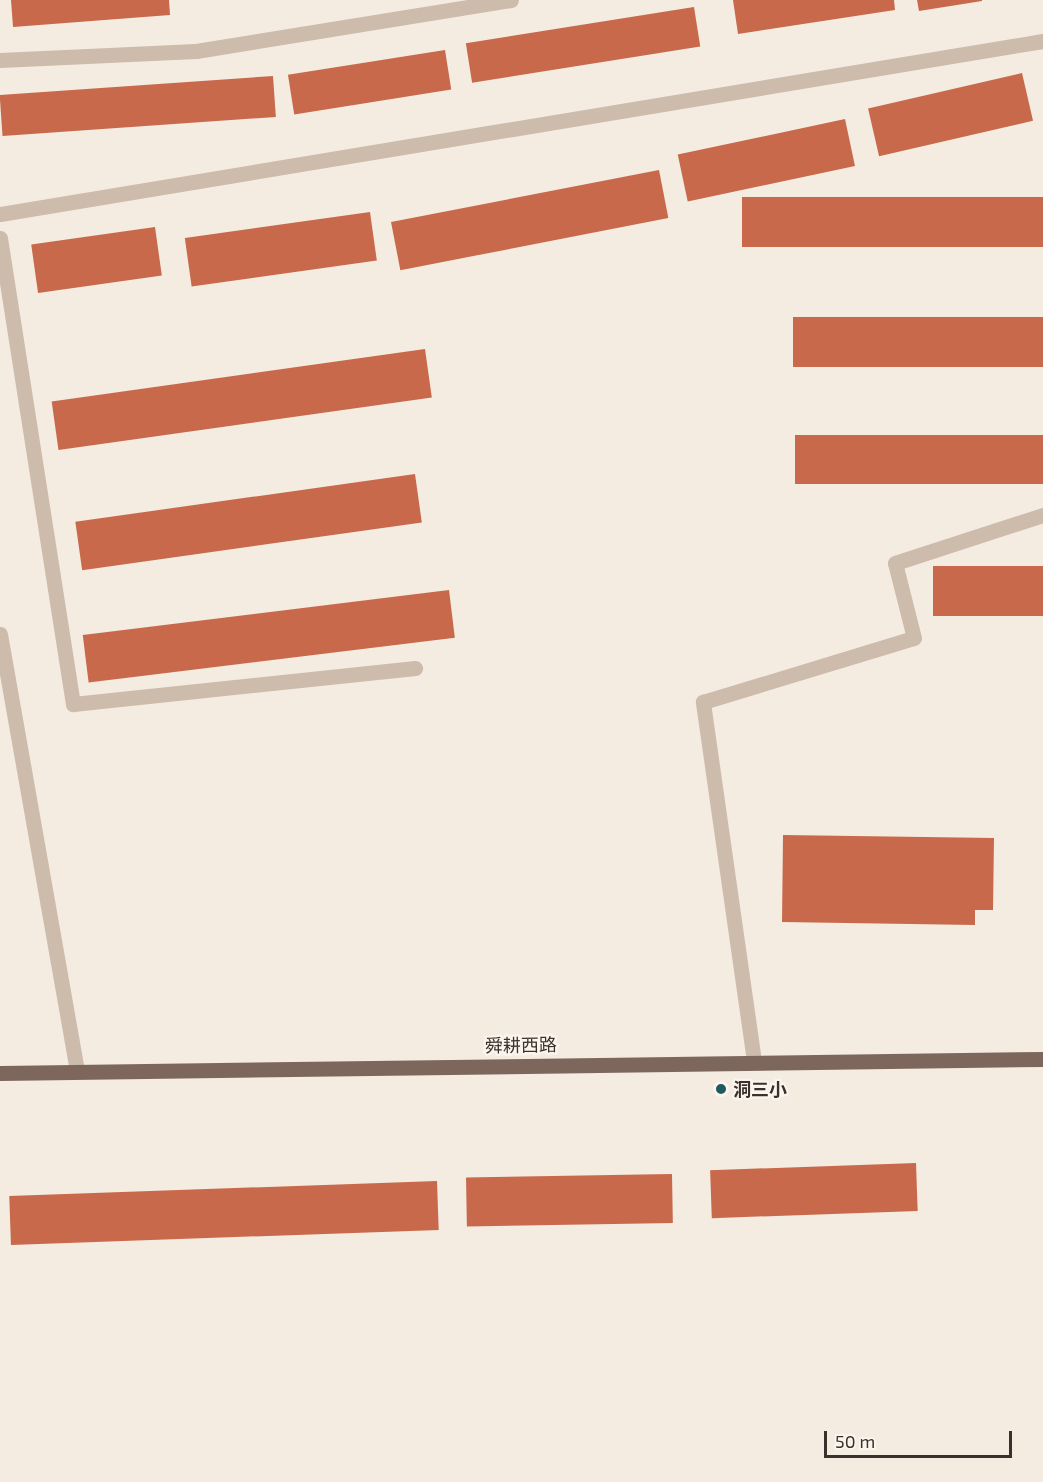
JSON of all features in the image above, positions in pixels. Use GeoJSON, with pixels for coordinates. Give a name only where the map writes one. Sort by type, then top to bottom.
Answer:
{"type":"FeatureCollection","features":[{"type":"Feature","properties":{"kind":"main road","name":"舜耕西路"},"geometry":{"type":"LineString","coordinates":[[0,1073],[754,1061],[1043,1059]]}},
{"type":"Feature","properties":{"kind":"street"},"geometry":{"type":"LineString","coordinates":[[0,60],[196,51],[511,0]]}},
{"type":"Feature","properties":{"kind":"street"},"geometry":{"type":"LineString","coordinates":[[0,214],[1043,41]]}},
{"type":"Feature","properties":{"kind":"street"},"geometry":{"type":"LineString","coordinates":[[0,238],[73,704],[415,668]]}},
{"type":"Feature","properties":{"kind":"street"},"geometry":{"type":"LineString","coordinates":[[754,1061],[703,702],[915,638],[896,563],[1043,515]]}},
{"type":"Feature","properties":{"kind":"street"},"geometry":{"type":"LineString","coordinates":[[0,634],[77,1071]]}},
{"type":"Feature","properties":{"kind":"building"},"geometry":{"type":"Polygon","coordinates":[[[11,0],[169,0],[170,15],[13,27],[11,0]]]}},
{"type":"Feature","properties":{"kind":"building"},"geometry":{"type":"Polygon","coordinates":[[[733,0],[894,0],[895,10],[738,34],[733,0]]]}},
{"type":"Feature","properties":{"kind":"building"},"geometry":{"type":"Polygon","coordinates":[[[917,0],[982,0],[982,1],[919,11],[917,0]]]}},
{"type":"Feature","properties":{"kind":"building"},"geometry":{"type":"Polygon","coordinates":[[[694,7],[700,47],[472,83],[466,43],[694,7]]]}},
{"type":"Feature","properties":{"kind":"building"},"geometry":{"type":"Polygon","coordinates":[[[445,50],[451,90],[294,114],[288,75],[445,50]]]}},
{"type":"Feature","properties":{"kind":"building"},"geometry":{"type":"Polygon","coordinates":[[[1022,73],[1033,121],[879,156],[868,109],[1022,73]]]}},
{"type":"Feature","properties":{"kind":"building"},"geometry":{"type":"Polygon","coordinates":[[[273,76],[276,117],[3,136],[0,95],[273,76]]]}},
{"type":"Feature","properties":{"kind":"building"},"geometry":{"type":"Polygon","coordinates":[[[845,119],[855,166],[688,202],[678,155],[845,119]]]}},
{"type":"Feature","properties":{"kind":"building"},"geometry":{"type":"Polygon","coordinates":[[[659,170],[668,218],[400,270],[391,222],[659,170]]]}},
{"type":"Feature","properties":{"kind":"building"},"geometry":{"type":"Polygon","coordinates":[[[742,197],[1043,197],[1043,247],[742,247],[742,197]]]}},
{"type":"Feature","properties":{"kind":"building"},"geometry":{"type":"Polygon","coordinates":[[[370,212],[377,261],[192,287],[185,238],[370,212]]]}},
{"type":"Feature","properties":{"kind":"building"},"geometry":{"type":"Polygon","coordinates":[[[155,227],[162,276],[38,293],[31,244],[155,227]]]}},
{"type":"Feature","properties":{"kind":"building"},"geometry":{"type":"Polygon","coordinates":[[[793,317],[1043,317],[1043,367],[793,367],[793,317]]]}},
{"type":"Feature","properties":{"kind":"building"},"geometry":{"type":"Polygon","coordinates":[[[425,349],[432,398],[58,450],[52,401],[425,349]]]}},
{"type":"Feature","properties":{"kind":"building"},"geometry":{"type":"Polygon","coordinates":[[[795,435],[1043,435],[1043,484],[795,484],[795,435]]]}},
{"type":"Feature","properties":{"kind":"building"},"geometry":{"type":"Polygon","coordinates":[[[415,474],[422,523],[82,570],[75,522],[415,474]]]}},
{"type":"Feature","properties":{"kind":"building"},"geometry":{"type":"Polygon","coordinates":[[[933,566],[1043,566],[1043,616],[933,616],[933,566]]]}},
{"type":"Feature","properties":{"kind":"building"},"geometry":{"type":"Polygon","coordinates":[[[449,590],[455,638],[89,683],[83,635],[449,590]]]}},
{"type":"Feature","properties":{"kind":"building"},"geometry":{"type":"Polygon","coordinates":[[[783,835],[994,838],[993,910],[975,910],[975,925],[782,922],[783,835]]]}},
{"type":"Feature","properties":{"kind":"building"},"geometry":{"type":"Polygon","coordinates":[[[916,1163],[918,1211],[712,1218],[710,1170],[916,1163]]]}},
{"type":"Feature","properties":{"kind":"building"},"geometry":{"type":"Polygon","coordinates":[[[672,1174],[673,1223],[467,1227],[466,1178],[672,1174]]]}},
{"type":"Feature","properties":{"kind":"building"},"geometry":{"type":"Polygon","coordinates":[[[437,1181],[439,1230],[11,1245],[9,1196],[437,1181]]]}},
{"type":"Feature","properties":{"kind":"place","name":"洞三小"},"geometry":{"type":"Point","coordinates":[721,1089]}}]}
